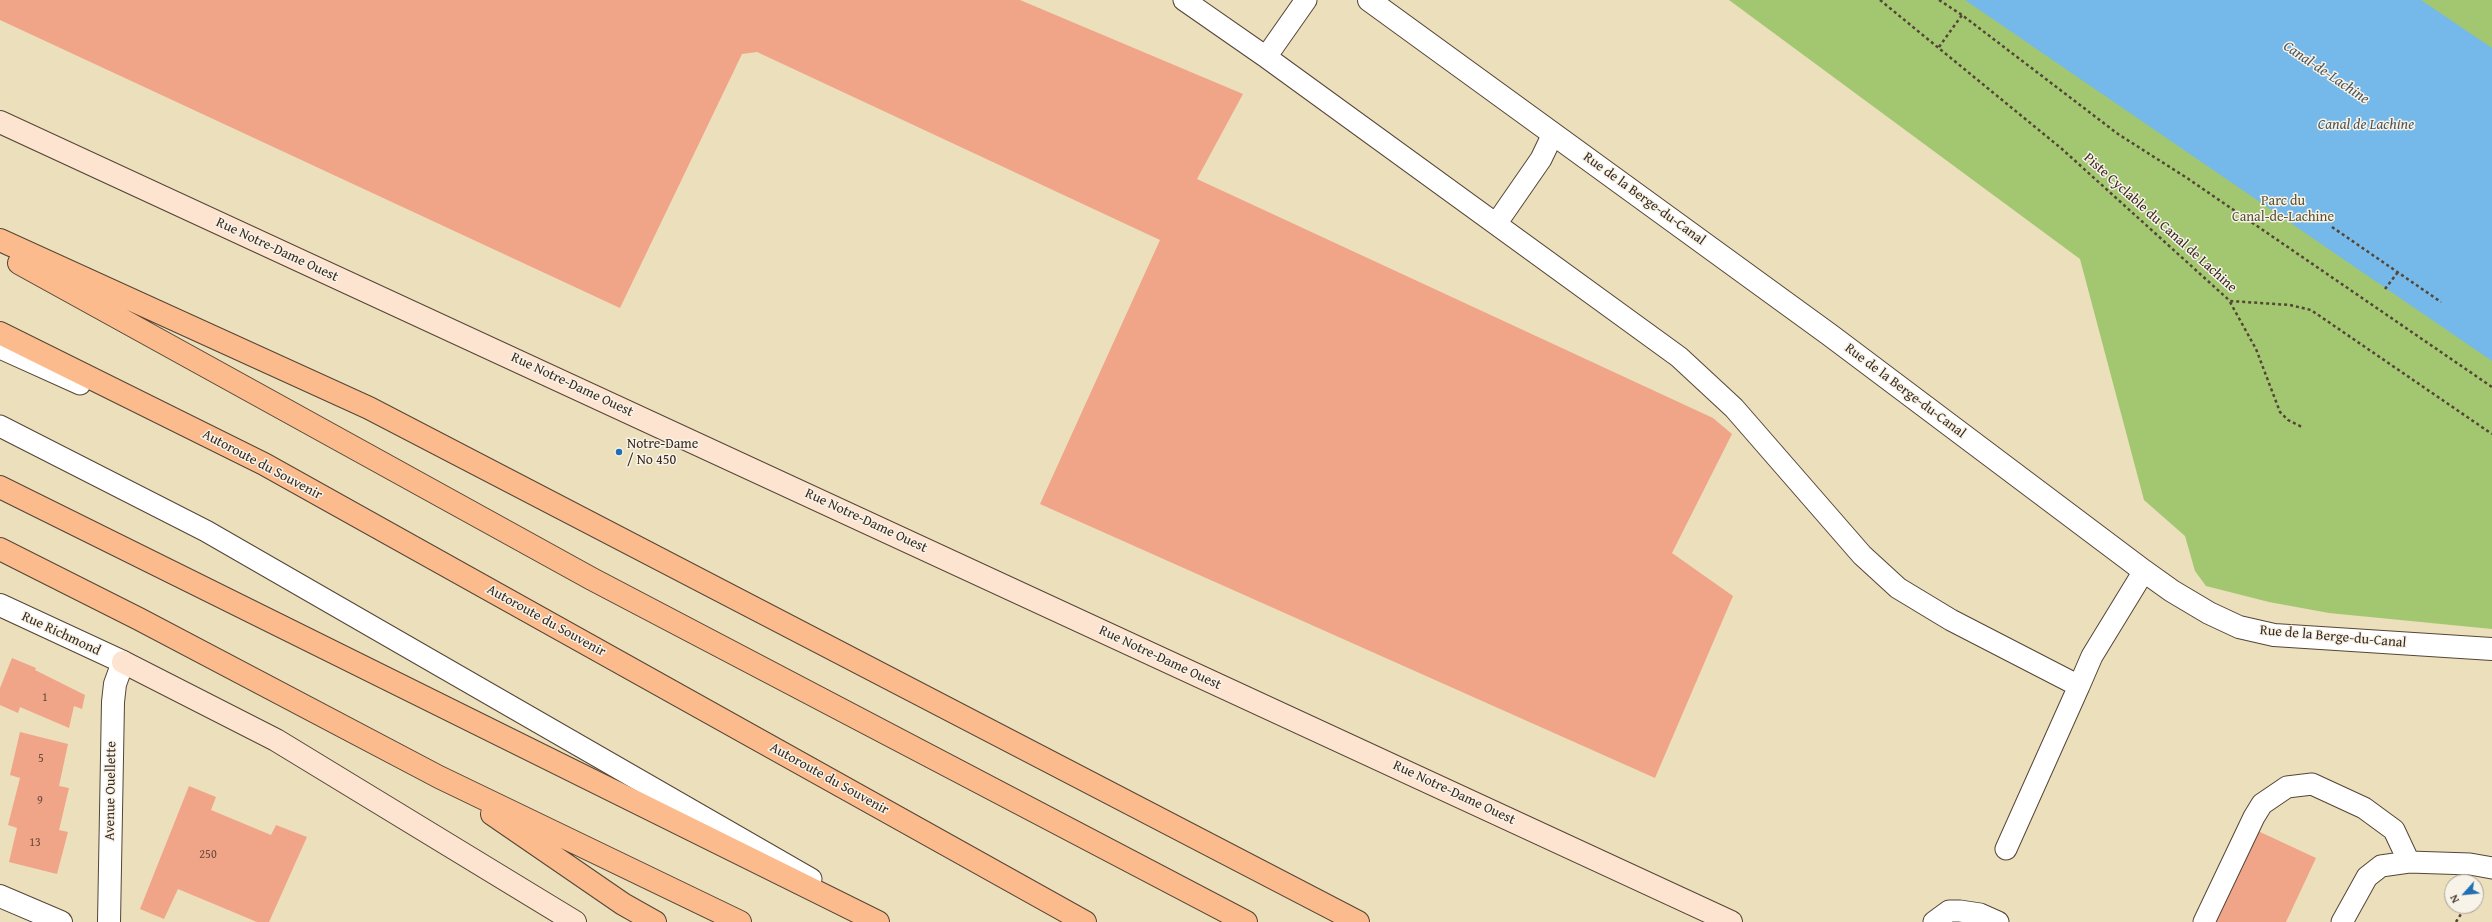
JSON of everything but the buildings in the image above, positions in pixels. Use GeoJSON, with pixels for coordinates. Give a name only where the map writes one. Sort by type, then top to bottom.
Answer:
{"type":"FeatureCollection","features":[{"type":"Feature","properties":{"kind":"highway"},"geometry":{"type":"LineString","coordinates":[[0,240],[368,408],[1358,922]]}},
{"type":"Feature","properties":{"kind":"highway"},"geometry":{"type":"LineString","coordinates":[[0,253],[592,579],[1246,922]]}},
{"type":"Feature","properties":{"kind":"highway","name":"Autoroute du Souvenir"},"geometry":{"type":"LineString","coordinates":[[0,333],[264,464],[1085,922]]}},
{"type":"Feature","properties":{"kind":"highway"},"geometry":{"type":"LineString","coordinates":[[0,487],[878,922]]}},
{"type":"Feature","properties":{"kind":"highway"},"geometry":{"type":"LineString","coordinates":[[0,549],[139,619],[439,777],[740,922]]}},
{"type":"Feature","properties":{"kind":"highway"},"geometry":{"type":"LineString","coordinates":[[439,777],[623,904],[655,922]]}},
{"type":"Feature","properties":{"kind":"main road","name":"Rue Notre-Dame Ouest"},"geometry":{"type":"LineString","coordinates":[[0,122],[1731,922]]}},
{"type":"Feature","properties":{"kind":"main road"},"geometry":{"type":"LineString","coordinates":[[122,662],[276,740],[575,922]]}},
{"type":"Feature","properties":{"kind":"street","name":"Rue de la Berge-du-Canal"},"geometry":{"type":"LineString","coordinates":[[1369,0],[1830,335],[2144,571],[2172,591],[2209,613],[2256,631],[2287,636],[2492,649]]}},
{"type":"Feature","properties":{"kind":"street","name":"Rue Richmond"},"geometry":{"type":"LineString","coordinates":[[0,605],[122,662]]}},
{"type":"Feature","properties":{"kind":"street","name":"Avenue Ouellette"},"geometry":{"type":"LineString","coordinates":[[109,922],[113,702],[115,684],[122,662]]}},
{"type":"Feature","properties":{"kind":"street"},"geometry":{"type":"LineString","coordinates":[[0,896],[61,922]]}},
{"type":"Feature","properties":{"kind":"lane"},"geometry":{"type":"LineString","coordinates":[[1184,0],[1266,57],[1678,357],[1734,408],[1862,555],[1898,588],[1951,620],[2079,686]]}},
{"type":"Feature","properties":{"kind":"lane"},"geometry":{"type":"LineString","coordinates":[[1266,57],[1306,0]]}},
{"type":"Feature","properties":{"kind":"lane"},"geometry":{"type":"LineString","coordinates":[[1496,224],[1541,159],[1553,134]]}},
{"type":"Feature","properties":{"kind":"lane"},"geometry":{"type":"LineString","coordinates":[[0,348],[264,464]]}},
{"type":"Feature","properties":{"kind":"lane"},"geometry":{"type":"LineString","coordinates":[[0,426],[206,531],[887,922]]}},
{"type":"Feature","properties":{"kind":"lane"},"geometry":{"type":"LineString","coordinates":[[2006,849],[2092,656],[2144,571]]}},
{"type":"Feature","properties":{"kind":"lane"},"geometry":{"type":"LineString","coordinates":[[2204,922],[2245,832],[2258,810],[2262,804],[2287,787],[2312,784],[2364,808],[2394,830],[2409,862]]}},
{"type":"Feature","properties":{"kind":"lane"},"geometry":{"type":"LineString","coordinates":[[2342,922],[2367,877],[2381,866],[2409,862],[2470,864],[2492,868]]}},
{"type":"Feature","properties":{"kind":"lane"},"geometry":{"type":"LineString","coordinates":[[1934,922],[1948,911],[1980,914],[1998,922]]}},
{"type":"Feature","properties":{"kind":"path","name":"Piste Cyclable du Canal de Lachine"},"geometry":{"type":"LineString","coordinates":[[1880,0],[1939,46],[2062,149],[2230,301],[2290,305],[2311,310],[2492,434]]}},
{"type":"Feature","properties":{"kind":"path"},"geometry":{"type":"LineString","coordinates":[[1939,0],[1962,15],[2118,134],[2187,178],[2492,387]]}},
{"type":"Feature","properties":{"kind":"path"},"geometry":{"type":"LineString","coordinates":[[1939,46],[1962,15]]}},
{"type":"Feature","properties":{"kind":"path"},"geometry":{"type":"LineString","coordinates":[[2332,227],[2441,302]]}},
{"type":"Feature","properties":{"kind":"path"},"geometry":{"type":"LineString","coordinates":[[2385,289],[2398,272]]}},
{"type":"Feature","properties":{"kind":"path"},"geometry":{"type":"LineString","coordinates":[[2230,301],[2256,349],[2280,412],[2288,420],[2302,427]]}},
{"type":"Feature","properties":{"kind":"green space","name":"Parc du Canal-de-Lachine"},"geometry":{"type":"Polygon","coordinates":[[[1729,0],[2492,0],[2492,629],[2329,613],[2269,602],[2206,586],[2195,571],[2185,536],[2144,500],[2080,259],[1729,0]]]}},
{"type":"Feature","properties":{"kind":"water","name":"Canal de Lachine"},"geometry":{"type":"Polygon","coordinates":[[[1965,0],[2421,0],[2492,48],[2492,361],[1965,0]]]}},
{"type":"Feature","properties":{"kind":"place","name":"Notre-Dame / No 450"},"geometry":{"type":"Point","coordinates":[619,452]}},
{"type":"Feature","properties":{"kind":"water label","name":"Canal-de-Lachine"},"geometry":{"type":"Point","coordinates":[2326,73]}}]}
